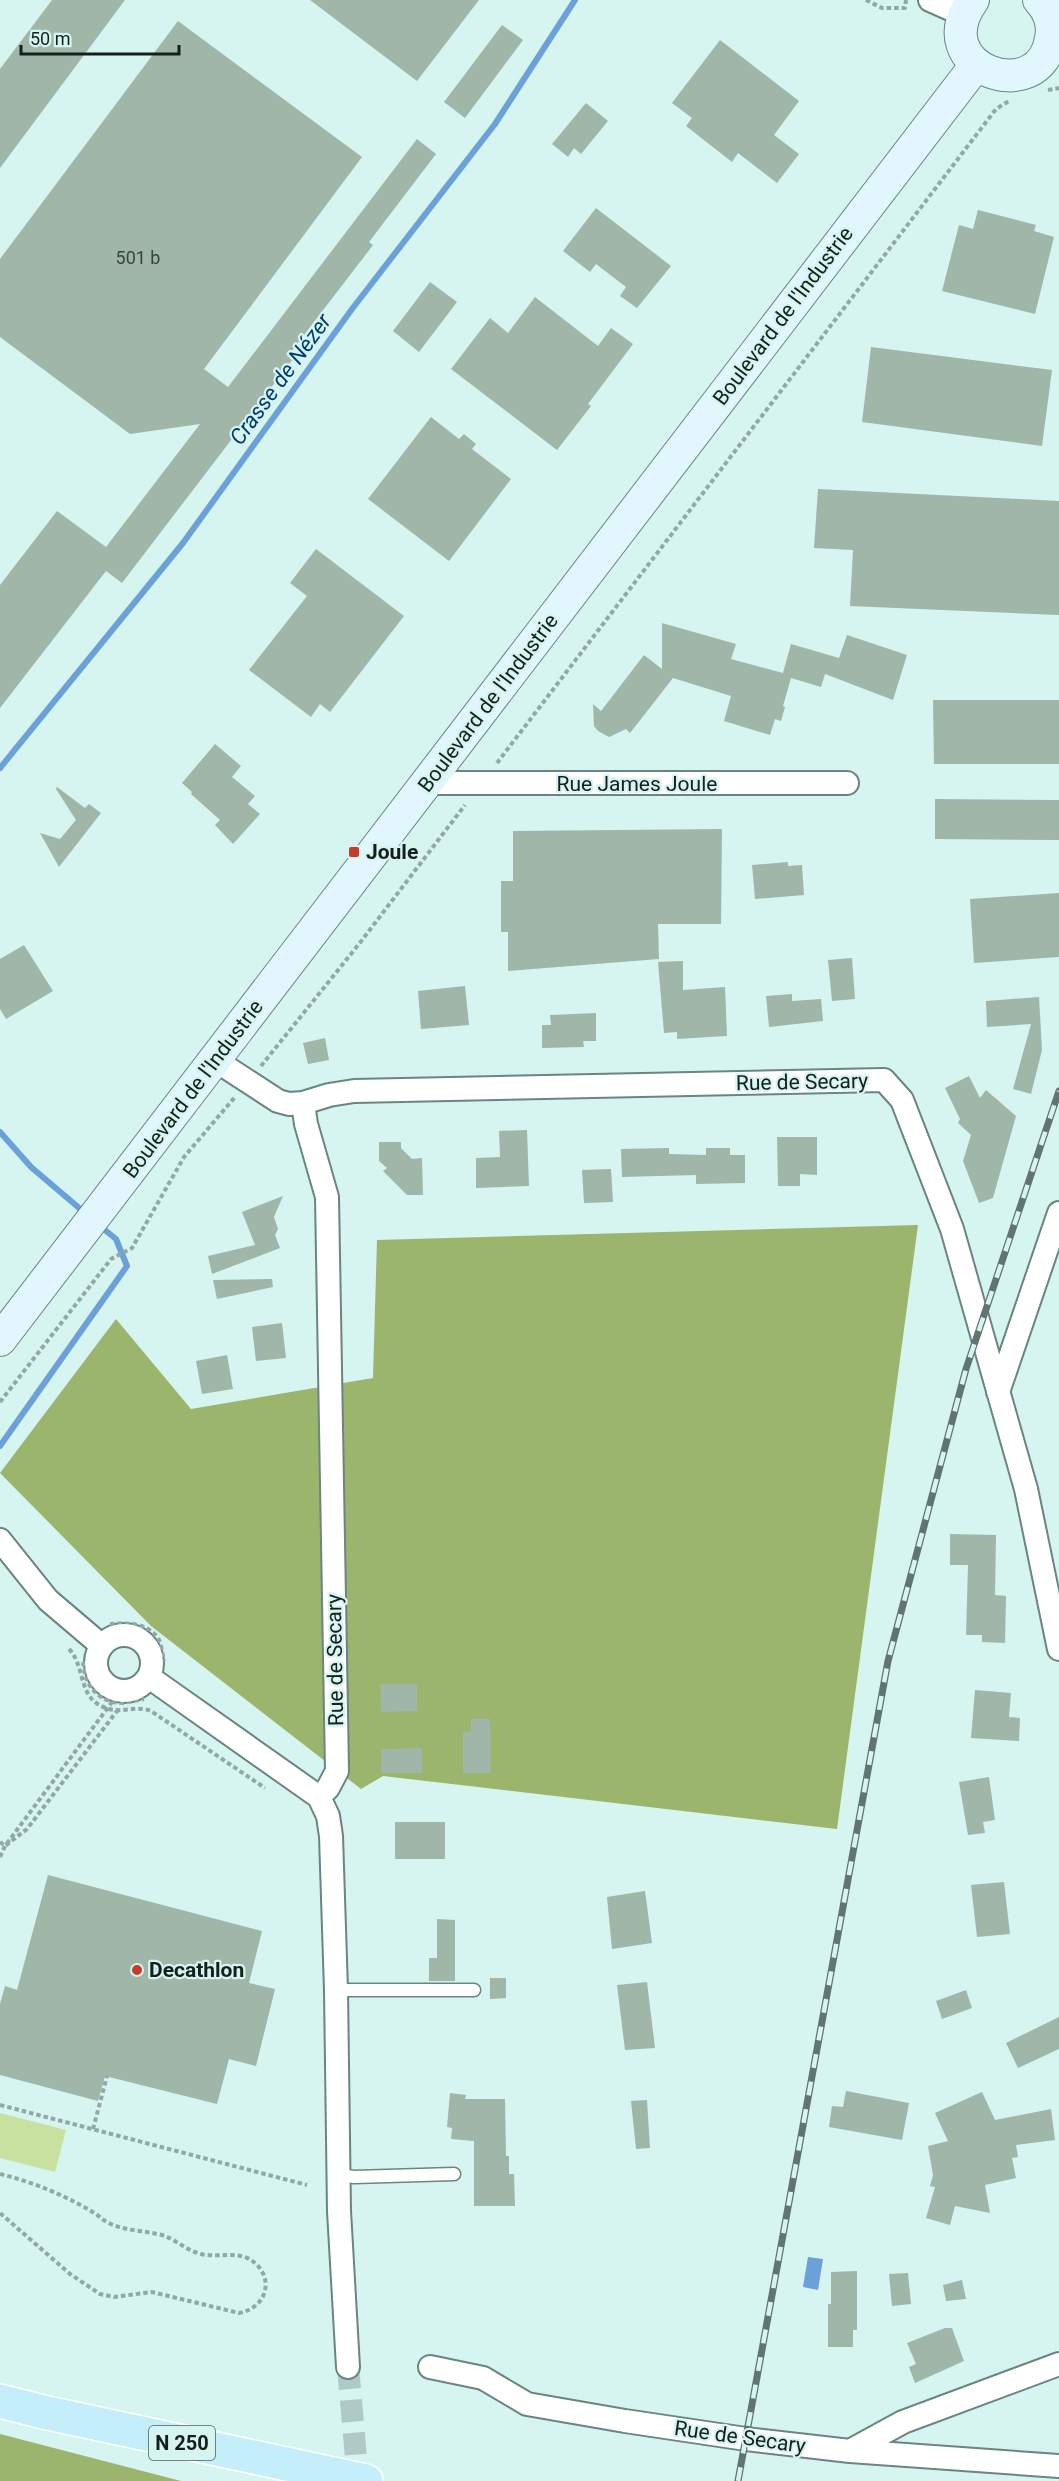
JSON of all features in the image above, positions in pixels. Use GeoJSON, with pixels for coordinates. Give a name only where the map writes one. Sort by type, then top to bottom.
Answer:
{"type":"FeatureCollection","features":[{"type":"Feature","properties":{"kind":"main road","name":"N 250"},"geometry":{"type":"LineString","coordinates":[[0,2401],[54,2415],[366,2481]]}},
{"type":"Feature","properties":{"kind":"street"},"geometry":{"type":"LineString","coordinates":[[930,0],[968,8],[961,27],[963,47],[976,65],[991,74],[1004,76],[1023,73],[1053,54],[1053,30],[1046,7],[1039,0]]}},
{"type":"Feature","properties":{"kind":"street","name":"Boulevard de l'Industrie"},"geometry":{"type":"LineString","coordinates":[[0,1340],[976,65]]}},
{"type":"Feature","properties":{"kind":"street","name":"Rue James Joule"},"geometry":{"type":"LineString","coordinates":[[426,783],[847,783]]}},
{"type":"Feature","properties":{"kind":"street","name":"Rue de Secary"},"geometry":{"type":"LineString","coordinates":[[215,1059],[278,1101],[289,1104],[303,1103],[354,1090],[884,1080],[902,1100],[952,1229],[1026,1489],[1058,1643]]}},
{"type":"Feature","properties":{"kind":"street","name":"Rue de Secary"},"geometry":{"type":"LineString","coordinates":[[303,1103],[306,1124],[327,1197],[328,1219],[337,1771],[328,1788],[319,1797]]}},
{"type":"Feature","properties":{"kind":"street"},"geometry":{"type":"LineString","coordinates":[[998,1392],[1059,1213]]}},
{"type":"Feature","properties":{"kind":"street"},"geometry":{"type":"LineString","coordinates":[[0,1540],[92,1651],[97,1670],[105,1684],[120,1691],[137,1689],[158,1672]]}},
{"type":"Feature","properties":{"kind":"street"},"geometry":{"type":"LineString","coordinates":[[92,1651],[109,1640],[126,1635],[144,1643],[158,1672],[319,1797],[325,1806],[331,1836],[339,2211],[348,2367]]}},
{"type":"Feature","properties":{"kind":"street"},"geometry":{"type":"LineString","coordinates":[[850,2451],[903,2422],[1059,2364]]}},
{"type":"Feature","properties":{"kind":"street","name":"Rue de Secary"},"geometry":{"type":"LineString","coordinates":[[430,2367],[483,2378],[527,2404],[738,2438],[850,2451],[1059,2466]]}},
{"type":"Feature","properties":{"kind":"lane"},"geometry":{"type":"LineString","coordinates":[[336,1990],[474,1990]]}},
{"type":"Feature","properties":{"kind":"lane"},"geometry":{"type":"LineString","coordinates":[[339,2175],[354,2177],[454,2174]]}},
{"type":"Feature","properties":{"kind":"path"},"geometry":{"type":"LineString","coordinates":[[866,0],[882,8],[905,8],[906,0]]}},
{"type":"Feature","properties":{"kind":"path"},"geometry":{"type":"LineString","coordinates":[[0,1402],[111,1259],[132,1248],[184,1157],[359,944],[996,109]]}},
{"type":"Feature","properties":{"kind":"path"},"geometry":{"type":"LineString","coordinates":[[102,1624],[133,1623],[144,1627],[158,1638],[158,1672]]}},
{"type":"Feature","properties":{"kind":"path"},"geometry":{"type":"LineString","coordinates":[[67,1646],[76,1658],[86,1692],[94,1701],[107,1709],[140,1708],[151,1711],[271,1792]]}},
{"type":"Feature","properties":{"kind":"path"},"geometry":{"type":"LineString","coordinates":[[0,1857],[5,1846],[112,1702],[98,1695],[88,1684],[92,1651]]}},
{"type":"Feature","properties":{"kind":"path"},"geometry":{"type":"LineString","coordinates":[[5,1846],[27,1829],[117,1710]]}},
{"type":"Feature","properties":{"kind":"path"},"geometry":{"type":"LineString","coordinates":[[0,1842],[5,1846]]}},
{"type":"Feature","properties":{"kind":"path"},"geometry":{"type":"LineString","coordinates":[[93,2129],[107,2076]]}},
{"type":"Feature","properties":{"kind":"path"},"geometry":{"type":"LineString","coordinates":[[0,2106],[307,2185]]}},
{"type":"Feature","properties":{"kind":"path"},"geometry":{"type":"LineString","coordinates":[[0,2174],[29,2181],[122,2228],[163,2236],[199,2253],[250,2259],[265,2282],[263,2299],[250,2311],[239,2313],[152,2292],[114,2297],[100,2294],[70,2274],[0,2213]]}},
{"type":"Feature","properties":{"kind":"green space"},"geometry":{"type":"Polygon","coordinates":[[[918,1225],[837,1829],[383,1776],[361,1789],[151,1626],[0,1473],[116,1319],[191,1409],[373,1378],[377,1240],[918,1225]]]}},
{"type":"Feature","properties":{"kind":"green space"},"geometry":{"type":"Polygon","coordinates":[[[0,2113],[66,2130],[55,2172],[0,2158],[0,2113]]]}},
{"type":"Feature","properties":{"kind":"green space"},"geometry":{"type":"Polygon","coordinates":[[[0,2434],[181,2481],[0,2481],[0,2434]]]}},
{"type":"Feature","properties":{"kind":"water"},"geometry":{"type":"Polygon","coordinates":[[[808,2257],[823,2259],[818,2290],[803,2287],[808,2257]]]}},
{"type":"Feature","properties":{"kind":"building"},"geometry":{"type":"Polygon","coordinates":[[[52,0],[125,0],[0,168],[0,69],[52,0]]]}},
{"type":"Feature","properties":{"kind":"building"},"geometry":{"type":"Polygon","coordinates":[[[310,0],[479,0],[417,81],[310,0]]]}},
{"type":"Feature","properties":{"kind":"building"},"geometry":{"type":"Polygon","coordinates":[[[178,21],[362,157],[204,369],[228,387],[417,139],[436,154],[369,242],[373,245],[291,352],[296,355],[122,583],[106,571],[0,708],[0,585],[57,511],[106,547],[200,424],[130,434],[0,337],[0,259],[178,21]]]}},
{"type":"Feature","properties":{"kind":"building"},"geometry":{"type":"Polygon","coordinates":[[[502,25],[523,40],[465,118],[444,102],[502,25]]]}},
{"type":"Feature","properties":{"kind":"building"},"geometry":{"type":"Polygon","coordinates":[[[720,40],[799,101],[774,135],[799,154],[777,183],[738,153],[732,162],[686,126],[692,118],[672,103],[720,40]]]}},
{"type":"Feature","properties":{"kind":"building"},"geometry":{"type":"Polygon","coordinates":[[[586,103],[608,121],[581,154],[574,148],[568,157],[552,144],[586,103]]]}},
{"type":"Feature","properties":{"kind":"building"},"geometry":{"type":"Polygon","coordinates":[[[596,208],[671,266],[637,308],[620,296],[626,287],[596,264],[590,272],[563,251],[596,208]]]}},
{"type":"Feature","properties":{"kind":"building"},"geometry":{"type":"Polygon","coordinates":[[[978,210],[1036,225],[1034,231],[1054,237],[1035,314],[942,291],[959,225],[973,229],[978,210]]]}},
{"type":"Feature","properties":{"kind":"building"},"geometry":{"type":"Polygon","coordinates":[[[430,282],[457,302],[419,352],[393,331],[430,282]]]}},
{"type":"Feature","properties":{"kind":"building"},"geometry":{"type":"Polygon","coordinates":[[[535,297],[598,346],[611,328],[633,344],[588,404],[591,406],[557,450],[451,369],[490,318],[508,333],[535,297]]]}},
{"type":"Feature","properties":{"kind":"building"},"geometry":{"type":"Polygon","coordinates":[[[871,347],[1052,370],[1042,446],[862,422],[871,347]]]}},
{"type":"Feature","properties":{"kind":"building"},"geometry":{"type":"Polygon","coordinates":[[[431,417],[459,439],[464,434],[476,444],[472,449],[511,479],[449,561],[368,499],[431,417]]]}},
{"type":"Feature","properties":{"kind":"building"},"geometry":{"type":"Polygon","coordinates":[[[818,489],[1059,501],[1059,615],[850,606],[853,550],[814,548],[818,489]]]}},
{"type":"Feature","properties":{"kind":"building"},"geometry":{"type":"Polygon","coordinates":[[[316,549],[404,616],[330,712],[320,704],[311,717],[249,670],[307,596],[290,583],[316,549]]]}},
{"type":"Feature","properties":{"kind":"building"},"geometry":{"type":"Polygon","coordinates":[[[662,623],[736,644],[731,659],[783,673],[791,644],[839,658],[847,635],[907,655],[893,700],[825,674],[821,687],[791,678],[781,721],[775,719],[770,735],[724,721],[731,696],[673,678],[630,733],[626,729],[609,737],[594,726],[593,704],[601,711],[644,655],[662,669],[662,623]]]}},
{"type":"Feature","properties":{"kind":"building"},"geometry":{"type":"Polygon","coordinates":[[[933,700],[1059,700],[1059,764],[934,764],[933,700]]]}},
{"type":"Feature","properties":{"kind":"building"},"geometry":{"type":"Polygon","coordinates":[[[215,744],[241,766],[232,777],[255,796],[248,804],[260,814],[233,844],[215,825],[220,820],[182,783],[215,744]]]}},
{"type":"Feature","properties":{"kind":"building"},"geometry":{"type":"Polygon","coordinates":[[[57,787],[85,808],[89,804],[101,813],[59,867],[40,833],[60,839],[76,820],[56,789],[57,787]]]}},
{"type":"Feature","properties":{"kind":"building"},"geometry":{"type":"Polygon","coordinates":[[[935,799],[1059,800],[1059,840],[935,839],[935,799]]]}},
{"type":"Feature","properties":{"kind":"building"},"geometry":{"type":"Polygon","coordinates":[[[722,829],[721,924],[658,924],[659,959],[508,971],[508,932],[501,932],[501,881],[513,881],[513,831],[722,829]]]}},
{"type":"Feature","properties":{"kind":"building"},"geometry":{"type":"Polygon","coordinates":[[[788,862],[788,866],[802,865],[804,895],[755,899],[752,865],[788,862]]]}},
{"type":"Feature","properties":{"kind":"building"},"geometry":{"type":"Polygon","coordinates":[[[1059,893],[1059,957],[974,963],[970,899],[1059,893]]]}},
{"type":"Feature","properties":{"kind":"building"},"geometry":{"type":"Polygon","coordinates":[[[24,945],[53,991],[6,1019],[0,1009],[0,959],[24,945]]]}},
{"type":"Feature","properties":{"kind":"building"},"geometry":{"type":"Polygon","coordinates":[[[852,958],[855,999],[832,1001],[828,960],[852,958]]]}},
{"type":"Feature","properties":{"kind":"building"},"geometry":{"type":"Polygon","coordinates":[[[683,961],[683,990],[725,987],[727,1036],[677,1039],[677,1032],[664,1033],[658,962],[683,961]]]}},
{"type":"Feature","properties":{"kind":"building"},"geometry":{"type":"Polygon","coordinates":[[[465,986],[469,1025],[421,1029],[418,991],[465,986]]]}},
{"type":"Feature","properties":{"kind":"building"},"geometry":{"type":"Polygon","coordinates":[[[792,994],[792,1001],[821,999],[823,1021],[769,1027],[766,996],[792,994]]]}},
{"type":"Feature","properties":{"kind":"building"},"geometry":{"type":"Polygon","coordinates":[[[1039,997],[1042,1050],[1031,1094],[1013,1089],[1031,1024],[987,1027],[986,1001],[1039,997]]]}},
{"type":"Feature","properties":{"kind":"building"},"geometry":{"type":"Polygon","coordinates":[[[596,1013],[596,1041],[583,1041],[584,1047],[542,1048],[542,1025],[551,1025],[550,1015],[596,1013]]]}},
{"type":"Feature","properties":{"kind":"building"},"geometry":{"type":"Polygon","coordinates":[[[325,1038],[329,1060],[308,1064],[303,1043],[325,1038]]]}},
{"type":"Feature","properties":{"kind":"building"},"geometry":{"type":"Polygon","coordinates":[[[969,1076],[980,1098],[986,1090],[1016,1116],[993,1198],[979,1203],[963,1161],[971,1135],[958,1123],[960,1119],[945,1088],[969,1076]]]}},
{"type":"Feature","properties":{"kind":"building"},"geometry":{"type":"Polygon","coordinates":[[[527,1130],[529,1186],[476,1188],[476,1158],[500,1157],[499,1131],[527,1130]]]}},
{"type":"Feature","properties":{"kind":"building"},"geometry":{"type":"Polygon","coordinates":[[[777,1137],[817,1137],[817,1175],[800,1174],[800,1186],[778,1186],[777,1137]]]}},
{"type":"Feature","properties":{"kind":"building"},"geometry":{"type":"Polygon","coordinates":[[[379,1142],[401,1142],[401,1148],[412,1159],[422,1158],[423,1195],[407,1195],[383,1171],[387,1168],[379,1161],[379,1142]]]}},
{"type":"Feature","properties":{"kind":"building"},"geometry":{"type":"Polygon","coordinates":[[[669,1148],[669,1154],[706,1155],[706,1148],[730,1148],[730,1155],[745,1155],[745,1183],[696,1184],[696,1175],[622,1177],[621,1149],[669,1148]]]}},
{"type":"Feature","properties":{"kind":"building"},"geometry":{"type":"Polygon","coordinates":[[[611,1169],[613,1202],[584,1203],[582,1170],[611,1169]]]}},
{"type":"Feature","properties":{"kind":"building"},"geometry":{"type":"Polygon","coordinates":[[[283,1196],[274,1217],[278,1229],[275,1235],[280,1248],[212,1274],[208,1256],[255,1245],[242,1212],[283,1196]]]}},
{"type":"Feature","properties":{"kind":"building"},"geometry":{"type":"Polygon","coordinates":[[[272,1279],[273,1287],[217,1299],[213,1280],[272,1279]]]}},
{"type":"Feature","properties":{"kind":"building"},"geometry":{"type":"Polygon","coordinates":[[[282,1323],[286,1358],[256,1361],[252,1327],[282,1323]]]}},
{"type":"Feature","properties":{"kind":"building"},"geometry":{"type":"Polygon","coordinates":[[[227,1355],[233,1389],[202,1394],[196,1361],[227,1355]]]}},
{"type":"Feature","properties":{"kind":"building"},"geometry":{"type":"Polygon","coordinates":[[[950,1534],[996,1535],[995,1595],[1006,1596],[1005,1643],[982,1642],[982,1635],[966,1635],[968,1565],[950,1565],[950,1534]]]}},
{"type":"Feature","properties":{"kind":"building"},"geometry":{"type":"Polygon","coordinates":[[[380,1684],[417,1684],[417,1711],[381,1712],[380,1684]]]}},
{"type":"Feature","properties":{"kind":"building"},"geometry":{"type":"Polygon","coordinates":[[[975,1690],[1011,1693],[1009,1717],[1020,1718],[1019,1741],[971,1738],[975,1690]]]}},
{"type":"Feature","properties":{"kind":"building"},"geometry":{"type":"Polygon","coordinates":[[[471,1719],[490,1719],[491,1773],[463,1773],[463,1732],[471,1732],[471,1719]]]}},
{"type":"Feature","properties":{"kind":"building"},"geometry":{"type":"Polygon","coordinates":[[[422,1748],[422,1773],[381,1773],[381,1749],[422,1748]]]}},
{"type":"Feature","properties":{"kind":"building"},"geometry":{"type":"Polygon","coordinates":[[[989,1777],[995,1820],[983,1822],[985,1833],[968,1835],[959,1782],[989,1777]]]}},
{"type":"Feature","properties":{"kind":"building"},"geometry":{"type":"Polygon","coordinates":[[[395,1822],[445,1822],[445,1859],[395,1859],[395,1822]]]}},
{"type":"Feature","properties":{"kind":"building"},"geometry":{"type":"Polygon","coordinates":[[[48,1875],[262,1931],[249,1983],[275,1989],[256,2066],[229,2059],[217,2104],[105,2076],[98,2101],[0,2075],[0,2004],[5,1986],[17,1990],[48,1875]]]}},
{"type":"Feature","properties":{"kind":"building"},"geometry":{"type":"Polygon","coordinates":[[[1004,1882],[1010,1934],[977,1937],[971,1885],[1004,1882]]]}},
{"type":"Feature","properties":{"kind":"building"},"geometry":{"type":"Polygon","coordinates":[[[645,1891],[652,1943],[612,1949],[607,1897],[645,1891]]]}},
{"type":"Feature","properties":{"kind":"building"},"geometry":{"type":"Polygon","coordinates":[[[437,1919],[455,1920],[455,1981],[429,1981],[429,1958],[437,1958],[437,1919]]]}},
{"type":"Feature","properties":{"kind":"building"},"geometry":{"type":"Polygon","coordinates":[[[490,1978],[506,1978],[506,1998],[490,1999],[490,1978]]]}},
{"type":"Feature","properties":{"kind":"building"},"geometry":{"type":"Polygon","coordinates":[[[647,1982],[655,2048],[625,2050],[617,1985],[647,1982]]]}},
{"type":"Feature","properties":{"kind":"building"},"geometry":{"type":"Polygon","coordinates":[[[966,1990],[972,2008],[942,2019],[936,2001],[966,1990]]]}},
{"type":"Feature","properties":{"kind":"building"},"geometry":{"type":"Polygon","coordinates":[[[1059,2017],[1059,2049],[1018,2068],[1006,2043],[1059,2017]]]}},
{"type":"Feature","properties":{"kind":"building"},"geometry":{"type":"Polygon","coordinates":[[[846,2091],[909,2103],[902,2140],[829,2127],[832,2106],[843,2107],[846,2091]]]}},
{"type":"Feature","properties":{"kind":"building"},"geometry":{"type":"Polygon","coordinates":[[[982,2092],[995,2120],[1051,2109],[1055,2140],[1016,2145],[1018,2157],[1012,2158],[1016,2178],[985,2185],[990,2213],[955,2206],[950,2225],[926,2218],[935,2187],[930,2186],[933,2175],[928,2146],[948,2141],[935,2113],[982,2092]]]}},
{"type":"Feature","properties":{"kind":"building"},"geometry":{"type":"Polygon","coordinates":[[[450,2093],[466,2095],[465,2099],[505,2099],[506,2156],[509,2156],[509,2174],[514,2174],[515,2206],[474,2206],[474,2141],[451,2139],[452,2128],[447,2127],[450,2093]]]}},
{"type":"Feature","properties":{"kind":"building"},"geometry":{"type":"Polygon","coordinates":[[[647,2100],[650,2148],[636,2149],[631,2101],[647,2100]]]}},
{"type":"Feature","properties":{"kind":"building"},"geometry":{"type":"Polygon","coordinates":[[[857,2271],[857,2330],[853,2330],[853,2347],[828,2347],[831,2272],[857,2271]]]}},
{"type":"Feature","properties":{"kind":"building"},"geometry":{"type":"Polygon","coordinates":[[[908,2273],[911,2304],[892,2306],[889,2274],[908,2273]]]}},
{"type":"Feature","properties":{"kind":"building"},"geometry":{"type":"Polygon","coordinates":[[[962,2280],[966,2299],[946,2301],[943,2285],[962,2280]]]}},
{"type":"Feature","properties":{"kind":"building"},"geometry":{"type":"Polygon","coordinates":[[[945,2328],[952,2328],[964,2361],[915,2383],[909,2367],[916,2364],[907,2343],[945,2328]]]}},
{"type":"Feature","properties":{"kind":"waterway","name":"Crasse de Nézer"},"geometry":{"type":"LineString","coordinates":[[0,768],[183,543],[352,309],[495,124],[575,0]]}},
{"type":"Feature","properties":{"kind":"waterway","name":"Crasse de Nézer"},"geometry":{"type":"LineString","coordinates":[[0,1132],[31,1167],[85,1213]]}},
{"type":"Feature","properties":{"kind":"waterway","name":"Crasse de Nézer"},"geometry":{"type":"LineString","coordinates":[[0,1446],[127,1266],[116,1239],[100,1226]]}},
{"type":"Feature","properties":{"kind":"tunnel"},"geometry":{"type":"LineString","coordinates":[[348,2367],[358,2481]]}},
{"type":"Feature","properties":{"kind":"railway"},"geometry":{"type":"LineString","coordinates":[[738,2481],[888,1661],[966,1369],[1059,1091]]}},
{"type":"Feature","properties":{"kind":"place","name":"Joule"},"geometry":{"type":"Point","coordinates":[354,852]}},
{"type":"Feature","properties":{"kind":"place","name":"Decathlon"},"geometry":{"type":"Point","coordinates":[137,1970]}}]}
